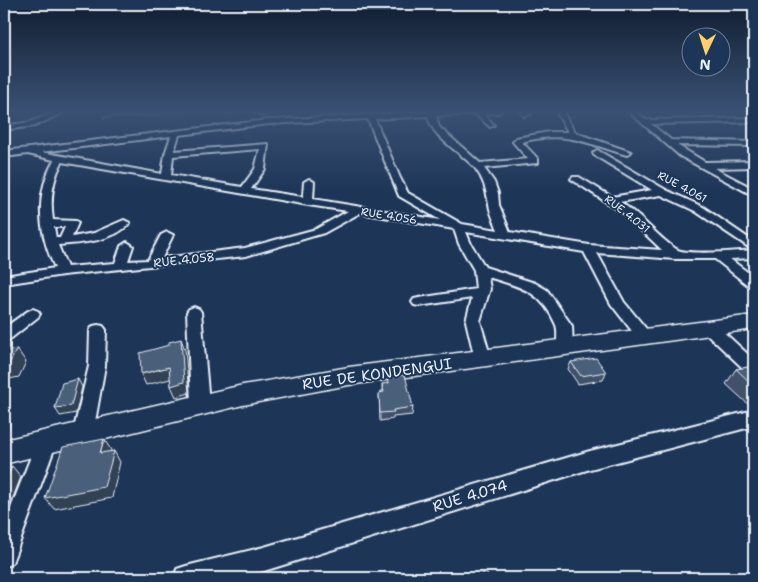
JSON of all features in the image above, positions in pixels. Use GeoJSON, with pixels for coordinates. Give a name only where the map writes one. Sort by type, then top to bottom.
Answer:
{"type":"FeatureCollection","features":[{"type":"Feature","properties":{"kind":"main road","name":"RUE DE KONDENGUI"},"geometry":{"type":"LineString","coordinates":[[4,452],[200,404],[349,376],[754,322]]}},
{"type":"Feature","properties":{"kind":"street"},"geometry":{"type":"LineString","coordinates":[[4,154],[128,138]]}},
{"type":"Feature","properties":{"kind":"street"},"geometry":{"type":"LineString","coordinates":[[166,177],[169,154],[174,138]]}},
{"type":"Feature","properties":{"kind":"street"},"geometry":{"type":"LineString","coordinates":[[379,138],[395,178],[403,190],[403,194],[459,227],[465,244],[480,270],[482,289],[473,321],[483,359]]}},
{"type":"Feature","properties":{"kind":"street"},"geometry":{"type":"LineString","coordinates":[[447,138],[478,166],[491,187],[494,205],[505,234]]}},
{"type":"Feature","properties":{"kind":"street"},"geometry":{"type":"LineString","coordinates":[[478,166],[535,161],[518,142],[526,138]]}},
{"type":"Feature","properties":{"kind":"street"},"geometry":{"type":"LineString","coordinates":[[583,138],[627,152]]}},
{"type":"Feature","properties":{"kind":"street"},"geometry":{"type":"LineString","coordinates":[[664,138],[683,154],[752,190]]}},
{"type":"Feature","properties":{"kind":"street"},"geometry":{"type":"LineString","coordinates":[[669,142],[754,144]]}},
{"type":"Feature","properties":{"kind":"street"},"geometry":{"type":"LineString","coordinates":[[169,154],[265,146],[260,169],[244,191]]}},
{"type":"Feature","properties":{"kind":"street","name":"RUE 4.056"},"geometry":{"type":"LineString","coordinates":[[27,151],[59,159],[589,249],[674,255],[719,256],[754,254]]}},
{"type":"Feature","properties":{"kind":"street","name":"RUE 4.061"},"geometry":{"type":"LineString","coordinates":[[596,153],[662,192],[699,209],[754,247]]}},
{"type":"Feature","properties":{"kind":"street"},"geometry":{"type":"LineString","coordinates":[[59,159],[50,178],[47,224],[52,252],[63,270]]}},
{"type":"Feature","properties":{"kind":"street"},"geometry":{"type":"LineString","coordinates":[[703,165],[754,164]]}},
{"type":"Feature","properties":{"kind":"street","name":"RUE 4.031"},"geometry":{"type":"LineString","coordinates":[[576,179],[612,200],[648,228],[674,255]]}},
{"type":"Feature","properties":{"kind":"street"},"geometry":{"type":"LineString","coordinates":[[308,202],[309,182]]}},
{"type":"Feature","properties":{"kind":"street"},"geometry":{"type":"LineString","coordinates":[[612,200],[662,192]]}},
{"type":"Feature","properties":{"kind":"street","name":"RUE 4.058"},"geometry":{"type":"LineString","coordinates":[[4,280],[63,270],[219,257],[266,248],[320,231],[358,210]]}},
{"type":"Feature","properties":{"kind":"street"},"geometry":{"type":"LineString","coordinates":[[47,224],[72,223],[65,240]]}},
{"type":"Feature","properties":{"kind":"street"},"geometry":{"type":"LineString","coordinates":[[50,242],[99,237],[108,234],[124,223]]}},
{"type":"Feature","properties":{"kind":"street"},"geometry":{"type":"LineString","coordinates":[[153,263],[167,235]]}},
{"type":"Feature","properties":{"kind":"street"},"geometry":{"type":"LineString","coordinates":[[120,266],[127,246]]}},
{"type":"Feature","properties":{"kind":"street"},"geometry":{"type":"LineString","coordinates":[[589,249],[618,304],[644,336]]}},
{"type":"Feature","properties":{"kind":"street"},"geometry":{"type":"LineString","coordinates":[[719,256],[754,283]]}},
{"type":"Feature","properties":{"kind":"street"},"geometry":{"type":"LineString","coordinates":[[480,270],[530,286],[542,293],[564,326],[565,348]]}},
{"type":"Feature","properties":{"kind":"street"},"geometry":{"type":"LineString","coordinates":[[418,302],[481,292]]}},
{"type":"Feature","properties":{"kind":"street"},"geometry":{"type":"LineString","coordinates":[[194,312],[200,404]]}},
{"type":"Feature","properties":{"kind":"street"},"geometry":{"type":"LineString","coordinates":[[4,336],[33,314]]}},
{"type":"Feature","properties":{"kind":"street"},"geometry":{"type":"LineString","coordinates":[[711,329],[754,369]]}},
{"type":"Feature","properties":{"kind":"street"},"geometry":{"type":"LineString","coordinates":[[83,433],[97,366],[98,330]]}},
{"type":"Feature","properties":{"kind":"street","name":"RUE 4.074"},"geometry":{"type":"LineString","coordinates":[[186,578],[264,559],[590,460],[754,418]]}},
{"type":"Feature","properties":{"kind":"street"},"geometry":{"type":"LineString","coordinates":[[4,555],[47,441]]}},
{"type":"Feature","properties":{"kind":"building"},"geometry":{"type":"Polygon","coordinates":[[[181,339],[184,382],[171,386],[169,367],[141,374],[140,353],[169,345],[169,342],[181,339]]]}},
{"type":"Feature","properties":{"kind":"building"},"geometry":{"type":"Polygon","coordinates":[[[17,349],[9,364],[4,365],[4,351],[17,349]]]}},
{"type":"Feature","properties":{"kind":"building"},"geometry":{"type":"Polygon","coordinates":[[[596,358],[606,372],[581,376],[571,362],[596,358]]]}},
{"type":"Feature","properties":{"kind":"building"},"geometry":{"type":"Polygon","coordinates":[[[754,366],[754,386],[736,369],[754,366]]]}},
{"type":"Feature","properties":{"kind":"building"},"geometry":{"type":"Polygon","coordinates":[[[405,375],[413,407],[393,410],[394,412],[380,413],[379,393],[384,392],[382,384],[389,383],[388,377],[405,375]]]}},
{"type":"Feature","properties":{"kind":"building"},"geometry":{"type":"Polygon","coordinates":[[[78,379],[71,406],[55,408],[62,383],[78,379]]]}},
{"type":"Feature","properties":{"kind":"building"},"geometry":{"type":"Polygon","coordinates":[[[104,439],[100,453],[114,451],[104,487],[45,498],[63,447],[104,439]]]}},
{"type":"Feature","properties":{"kind":"building"},"geometry":{"type":"Polygon","coordinates":[[[12,466],[4,485],[4,467],[12,466]]]}},
{"type":"Feature","properties":{"kind":"building"},"geometry":{"type":"Polygon","coordinates":[[[486,572],[489,578],[470,578],[486,572]]]}}]}
